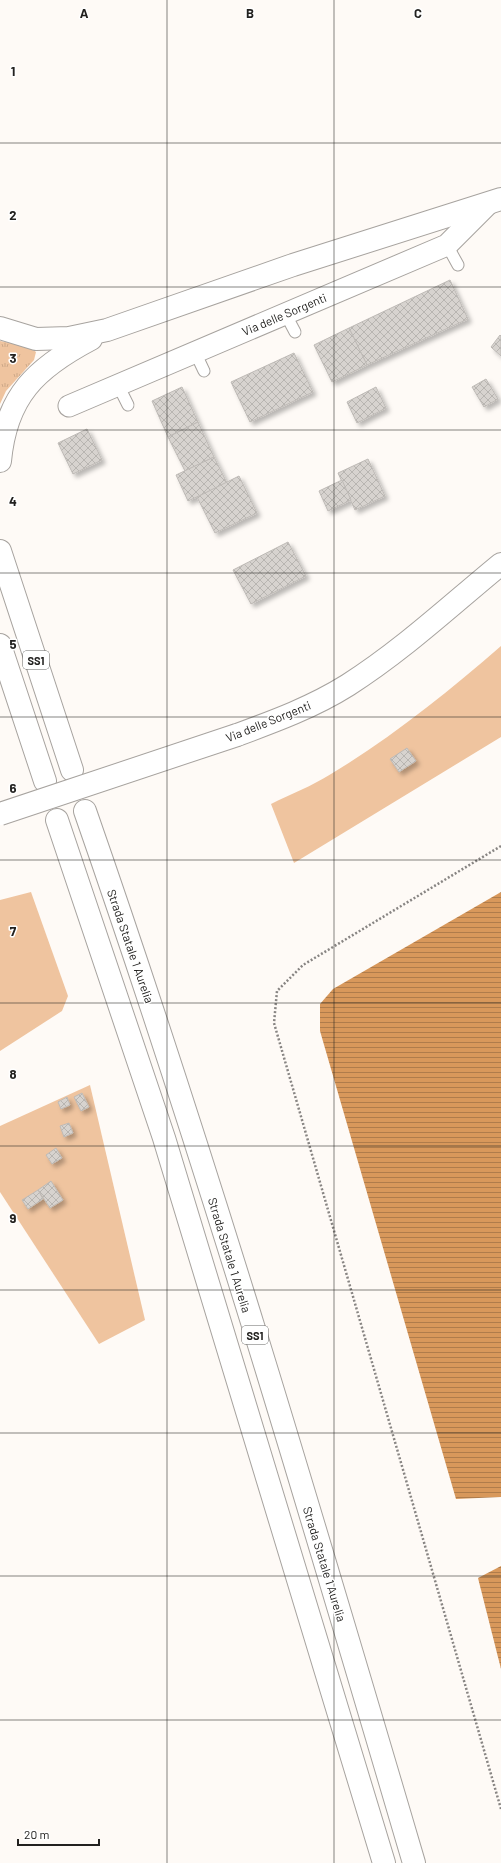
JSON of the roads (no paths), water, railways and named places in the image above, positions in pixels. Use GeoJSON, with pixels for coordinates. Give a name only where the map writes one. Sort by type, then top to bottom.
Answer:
{"type":"FeatureCollection","features":[{"type":"Feature","properties":{"kind":"main road"},"geometry":{"type":"LineString","coordinates":[[0,328],[36,339],[69,338],[107,330],[294,265],[494,201]]}},
{"type":"Feature","properties":{"kind":"main road"},"geometry":{"type":"LineString","coordinates":[[0,461],[3,436],[8,419],[24,388],[52,362],[69,350],[107,330]]}},
{"type":"Feature","properties":{"kind":"main road","name":"SS1"},"geometry":{"type":"LineString","coordinates":[[0,551],[72,770]]}},
{"type":"Feature","properties":{"kind":"main road","name":"Via delle Sorgenti"},"geometry":{"type":"LineString","coordinates":[[0,814],[236,735],[308,707],[348,685],[405,644],[501,564]]}},
{"type":"Feature","properties":{"kind":"main road","name":"SS1"},"geometry":{"type":"LineString","coordinates":[[0,645],[45,782]]}},
{"type":"Feature","properties":{"kind":"main road"},"geometry":{"type":"LineString","coordinates":[[0,686],[35,752]]}},
{"type":"Feature","properties":{"kind":"main road","name":"Strada Statale 1 Aurelia"},"geometry":{"type":"LineString","coordinates":[[85,810],[137,962],[275,1396],[414,1863]]}},
{"type":"Feature","properties":{"kind":"main road","name":"SS1"},"geometry":{"type":"LineString","coordinates":[[57,820],[164,1138],[384,1863]]}},
{"type":"Feature","properties":{"kind":"street","name":"Via delle Sorgenti"},"geometry":{"type":"LineString","coordinates":[[69,406],[448,245],[494,201]]}},
{"type":"Feature","properties":{"kind":"lane"},"geometry":{"type":"LineString","coordinates":[[448,245],[458,265]]}},
{"type":"Feature","properties":{"kind":"lane"},"geometry":{"type":"LineString","coordinates":[[285,314],[295,332]]}},
{"type":"Feature","properties":{"kind":"lane"},"geometry":{"type":"LineString","coordinates":[[195,352],[204,371]]}},
{"type":"Feature","properties":{"kind":"lane"},"geometry":{"type":"LineString","coordinates":[[118,385],[128,405]]}}]}
